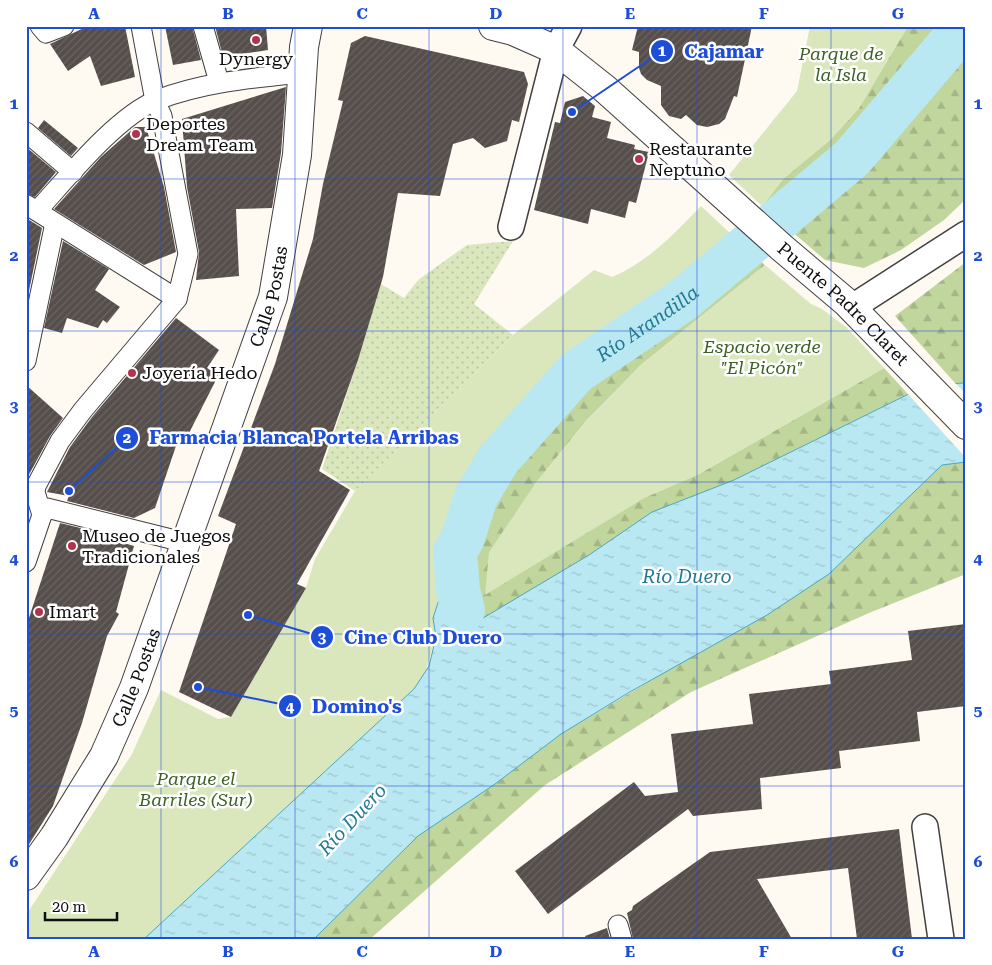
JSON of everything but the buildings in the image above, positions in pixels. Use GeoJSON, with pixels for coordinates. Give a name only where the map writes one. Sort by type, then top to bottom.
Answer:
{"type":"FeatureCollection","features":[{"type":"Feature","properties":{"kind":"street"},"geometry":{"type":"LineString","coordinates":[[40,26],[46,33],[64,26]]}},
{"type":"Feature","properties":{"kind":"street"},"geometry":{"type":"LineString","coordinates":[[42,516],[35,492],[36,486],[60,441],[83,410],[177,298],[188,254],[141,26]]}},
{"type":"Feature","properties":{"kind":"street"},"geometry":{"type":"LineString","coordinates":[[203,26],[219,82]]}},
{"type":"Feature","properties":{"kind":"street","name":"Calle Postas"},"geometry":{"type":"LineString","coordinates":[[26,876],[54,837],[104,756],[134,688],[187,543],[272,297],[297,155],[302,73],[308,26]]}},
{"type":"Feature","properties":{"kind":"street","name":"Puente Padre Claret"},"geometry":{"type":"LineString","coordinates":[[493,26],[513,32],[556,50],[604,88],[851,308],[966,425]]}},
{"type":"Feature","properties":{"kind":"street"},"geometry":{"type":"LineString","coordinates":[[511,226],[556,50],[569,26]]}},
{"type":"Feature","properties":{"kind":"street"},"geometry":{"type":"LineString","coordinates":[[177,298],[32,208],[73,172],[116,127],[219,82],[302,73]]}},
{"type":"Feature","properties":{"kind":"street"},"geometry":{"type":"LineString","coordinates":[[26,132],[73,172]]}},
{"type":"Feature","properties":{"kind":"street"},"geometry":{"type":"LineString","coordinates":[[26,361],[55,223]]}},
{"type":"Feature","properties":{"kind":"street"},"geometry":{"type":"LineString","coordinates":[[851,308],[966,234]]}},
{"type":"Feature","properties":{"kind":"street"},"geometry":{"type":"LineString","coordinates":[[26,562],[42,516],[47,508],[187,543]]}},
{"type":"Feature","properties":{"kind":"street"},"geometry":{"type":"LineString","coordinates":[[925,827],[941,939]]}},
{"type":"Feature","properties":{"kind":"green space","name":"Parque de la Isla"},"geometry":{"type":"Polygon","coordinates":[[[810,26],[908,26],[859,108],[831,139],[784,178],[762,206],[729,175],[797,91],[810,26]]]}},
{"type":"Feature","properties":{"kind":"green space"},"geometry":{"type":"Polygon","coordinates":[[[908,26],[966,26],[966,199],[944,220],[901,250],[864,268],[825,260],[762,206],[784,178],[831,139],[859,108],[908,26]]]}},
{"type":"Feature","properties":{"kind":"green space","name":"Parque el Barriles (Sur)"},"geometry":{"type":"Polygon","coordinates":[[[701,206],[746,248],[669,309],[582,368],[505,452],[486,481],[455,551],[433,618],[436,637],[426,670],[414,689],[144,939],[26,939],[26,915],[132,754],[161,690],[218,719],[231,717],[306,588],[315,559],[355,491],[513,335],[594,270],[612,277],[637,264],[670,237],[701,206]]]}},
{"type":"Feature","properties":{"kind":"green space"},"geometry":{"type":"Polygon","coordinates":[[[513,241],[474,304],[513,335],[355,491],[322,469],[358,360],[379,283],[404,298],[418,280],[467,245],[513,241]]]}},
{"type":"Feature","properties":{"kind":"green space"},"geometry":{"type":"Polygon","coordinates":[[[746,248],[765,265],[642,364],[586,421],[535,484],[646,497],[699,474],[884,368],[908,394],[734,480],[652,512],[589,555],[468,628],[464,559],[455,551],[462,540],[476,497],[498,460],[576,372],[684,299],[746,248]]]}},
{"type":"Feature","properties":{"kind":"green space"},"geometry":{"type":"Polygon","coordinates":[[[966,262],[966,379],[963,383],[955,383],[895,316],[966,262]]]}},
{"type":"Feature","properties":{"kind":"green space","name":"Espacio verde \"El Picón\""},"geometry":{"type":"Polygon","coordinates":[[[765,265],[811,304],[822,309],[846,327],[884,368],[699,474],[646,497],[485,595],[489,552],[535,484],[586,421],[642,364],[765,265]]]}},
{"type":"Feature","properties":{"kind":"green space"},"geometry":{"type":"Polygon","coordinates":[[[966,462],[966,574],[869,613],[691,692],[545,785],[370,939],[314,939],[418,836],[495,784],[561,734],[829,574],[942,464],[966,462]]]}},
{"type":"Feature","properties":{"kind":"water","name":"Río Duero"},"geometry":{"type":"Polygon","coordinates":[[[966,379],[966,462],[942,465],[829,574],[767,615],[628,693],[561,734],[495,784],[418,836],[314,939],[144,939],[414,689],[429,666],[436,637],[433,618],[455,551],[464,559],[468,627],[589,555],[652,512],[734,480],[925,386],[963,383],[966,379]]]}},
{"type":"Feature","properties":{"kind":"pier"},"geometry":{"type":"Polygon","coordinates":[[[953,381],[966,394],[966,458],[906,392],[925,384],[953,381]]]}},
{"type":"Feature","properties":{"kind":"waterway","name":"Río Arandilla"},"geometry":{"type":"LineString","coordinates":[[463,610],[458,590],[455,551],[462,540],[476,497],[498,460],[576,372],[684,299],[852,158],[957,35],[959,26]]}},
{"type":"Feature","properties":{"kind":"place","name":"Dynergy"},"geometry":{"type":"Point","coordinates":[256,40]}},
{"type":"Feature","properties":{"kind":"place","name":"Cajamar"},"geometry":{"type":"Point","coordinates":[572,112]}},
{"type":"Feature","properties":{"kind":"place","name":"Deportes Dream Team"},"geometry":{"type":"Point","coordinates":[136,134]}},
{"type":"Feature","properties":{"kind":"place","name":"Restaurante Neptuno"},"geometry":{"type":"Point","coordinates":[639,159]}},
{"type":"Feature","properties":{"kind":"place","name":"Joyería Hedo"},"geometry":{"type":"Point","coordinates":[132,373]}},
{"type":"Feature","properties":{"kind":"place","name":"Farmacia Blanca Portela Arribas"},"geometry":{"type":"Point","coordinates":[69,491]}},
{"type":"Feature","properties":{"kind":"place","name":"Museo de Juegos Tradicionales"},"geometry":{"type":"Point","coordinates":[72,546]}},
{"type":"Feature","properties":{"kind":"place","name":"Imart"},"geometry":{"type":"Point","coordinates":[39,612]}},
{"type":"Feature","properties":{"kind":"place","name":"Cine Club Duero"},"geometry":{"type":"Point","coordinates":[248,615]}},
{"type":"Feature","properties":{"kind":"place","name":"Domino's"},"geometry":{"type":"Point","coordinates":[198,687]}}]}
